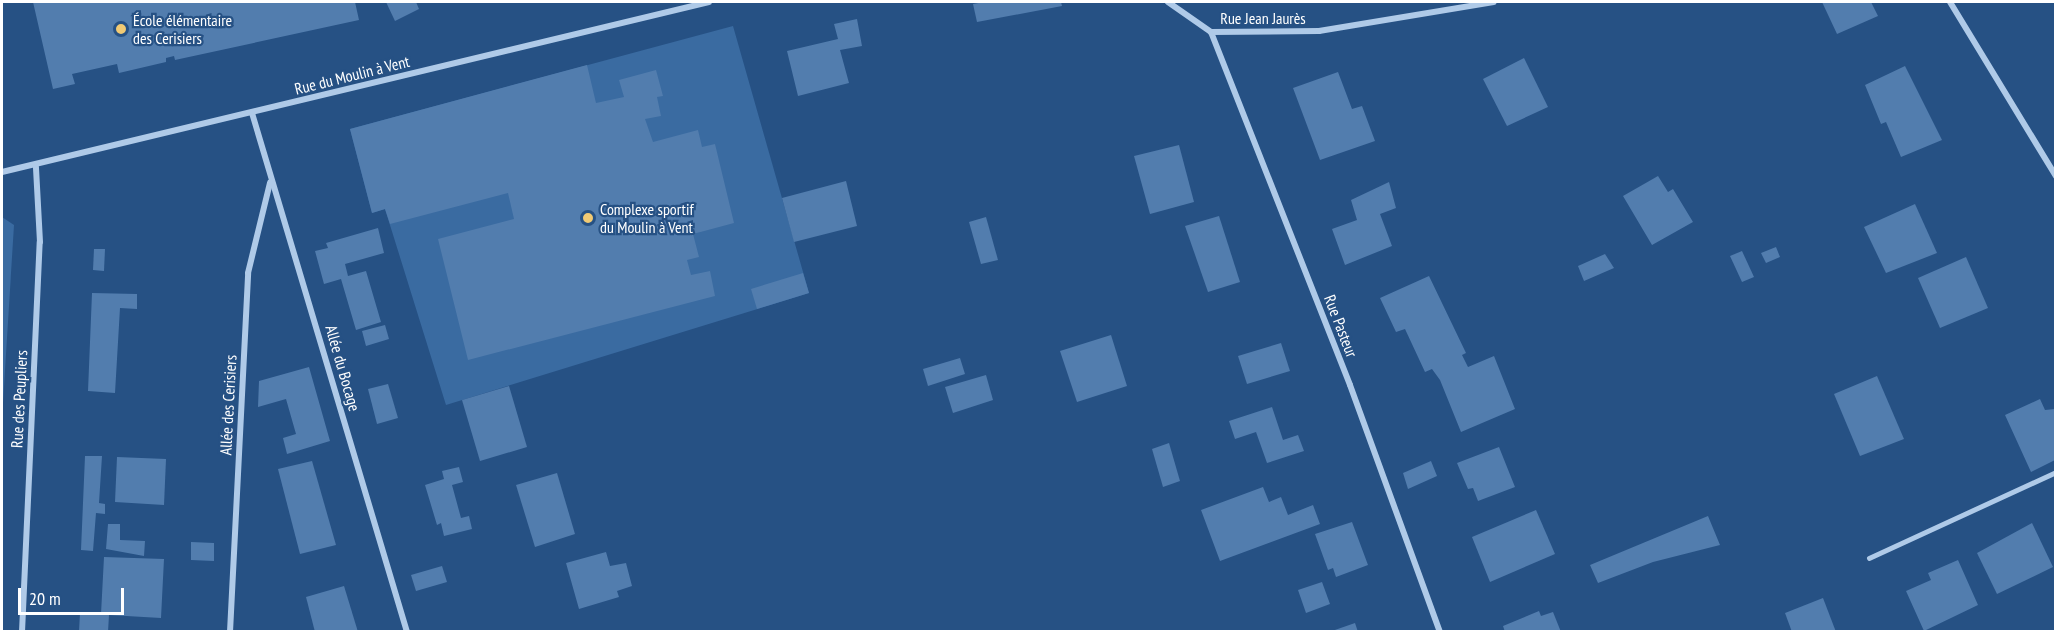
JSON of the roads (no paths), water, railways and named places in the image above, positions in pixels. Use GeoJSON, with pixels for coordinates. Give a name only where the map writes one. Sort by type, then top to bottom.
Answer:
{"type":"FeatureCollection","features":[{"type":"Feature","properties":{"kind":"street","name":"Rue du Moulin à Vent"},"geometry":{"type":"LineString","coordinates":[[2,172],[36,167],[709,2]]}},
{"type":"Feature","properties":{"kind":"street"},"geometry":{"type":"LineString","coordinates":[[1168,2],[1211,32]]}},
{"type":"Feature","properties":{"kind":"street","name":"Rue Jean Jaurès"},"geometry":{"type":"LineString","coordinates":[[1211,32],[1319,31],[1494,2]]}},
{"type":"Feature","properties":{"kind":"street"},"geometry":{"type":"LineString","coordinates":[[1950,2],[2055,176]]}},
{"type":"Feature","properties":{"kind":"street","name":"Rue Pasteur"},"geometry":{"type":"LineString","coordinates":[[1211,32],[1350,386],[1440,632]]}},
{"type":"Feature","properties":{"kind":"street","name":"Allée du Bocage"},"geometry":{"type":"LineString","coordinates":[[252,113],[270,182],[301,274],[407,632]]}},
{"type":"Feature","properties":{"kind":"street","name":"Rue des Peupliers"},"geometry":{"type":"LineString","coordinates":[[22,632],[40,242],[36,167]]}},
{"type":"Feature","properties":{"kind":"street","name":"Allée des Cerisiers"},"geometry":{"type":"LineString","coordinates":[[230,632],[248,273],[270,182]]}},
{"type":"Feature","properties":{"kind":"lane"},"geometry":{"type":"LineString","coordinates":[[1869,558],[2055,472]]}},
{"type":"Feature","properties":{"kind":"place","name":"École élémentaire des Cerisiers"},"geometry":{"type":"Point","coordinates":[121,29]}},
{"type":"Feature","properties":{"kind":"place","name":"Complexe sportif du Moulin à Vent"},"geometry":{"type":"Point","coordinates":[588,218]}}]}
